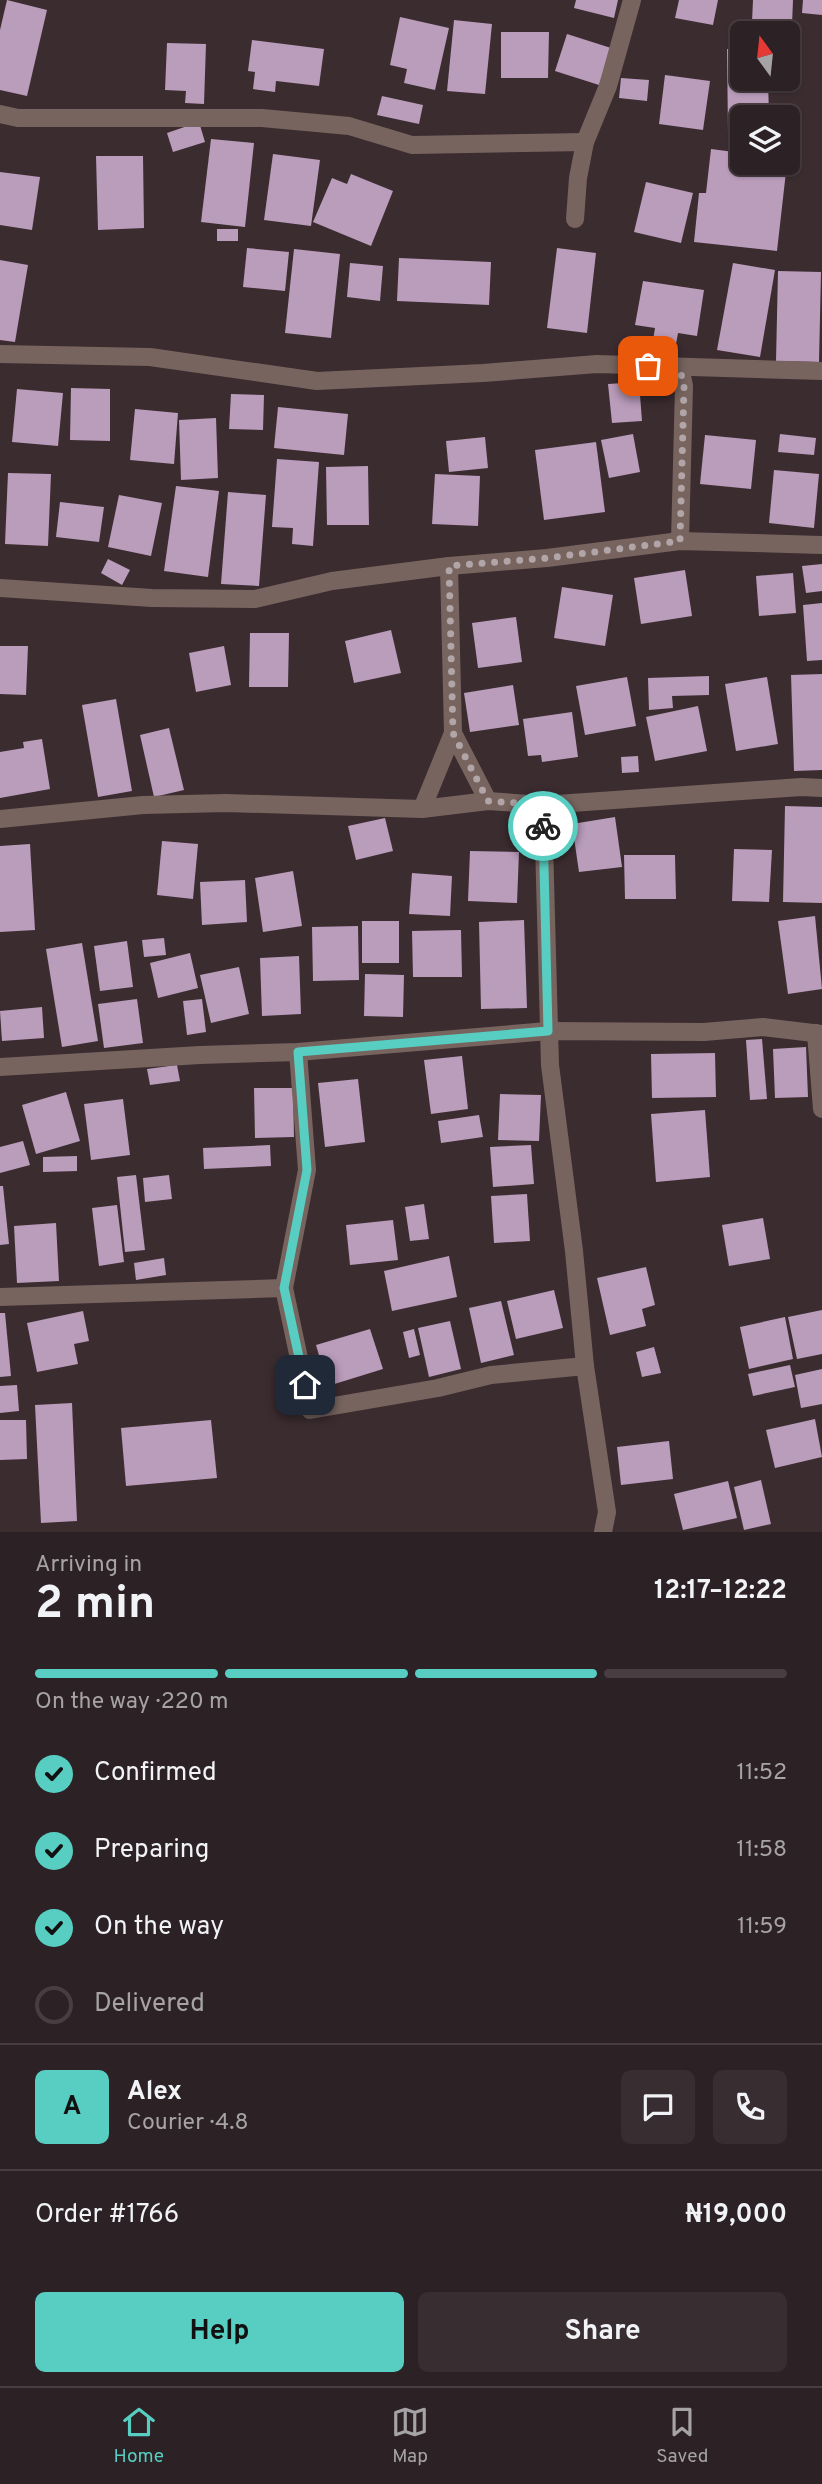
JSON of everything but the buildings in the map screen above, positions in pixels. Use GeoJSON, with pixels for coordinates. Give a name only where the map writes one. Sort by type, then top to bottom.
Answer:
{"type":"FeatureCollection","features":[{"type":"Feature","properties":{"kind":"street"},"geometry":{"type":"LineString","coordinates":[[575,219],[578,178],[585,142],[608,86],[632,0]]}},
{"type":"Feature","properties":{"kind":"street"},"geometry":{"type":"LineString","coordinates":[[0,114],[18,118],[262,118],[349,126],[412,145],[585,142]]}},
{"type":"Feature","properties":{"kind":"street"},"geometry":{"type":"LineString","coordinates":[[0,354],[150,357],[317,381],[597,364],[822,371]]}},
{"type":"Feature","properties":{"kind":"street"},"geometry":{"type":"LineString","coordinates":[[674,368],[682,376],[684,386],[680,541]]}},
{"type":"Feature","properties":{"kind":"street"},"geometry":{"type":"LineString","coordinates":[[0,588],[152,598],[256,599],[332,581],[680,541],[822,545]]}},
{"type":"Feature","properties":{"kind":"street"},"geometry":{"type":"LineString","coordinates":[[422,809],[453,733],[449,566]]}},
{"type":"Feature","properties":{"kind":"street"},"geometry":{"type":"LineString","coordinates":[[453,733],[488,801]]}},
{"type":"Feature","properties":{"kind":"street"},"geometry":{"type":"LineString","coordinates":[[0,819],[132,806],[226,803],[422,809],[488,801],[543,805],[801,787],[822,788]]}},
{"type":"Feature","properties":{"kind":"street"},"geometry":{"type":"LineString","coordinates":[[543,805],[548,1031],[585,1366],[607,1513],[603,1532]]}},
{"type":"Feature","properties":{"kind":"street"},"geometry":{"type":"LineString","coordinates":[[0,1067],[298,1052],[548,1031],[704,1032],[763,1027],[819,1033],[822,1109]]}},
{"type":"Feature","properties":{"kind":"street"},"geometry":{"type":"LineString","coordinates":[[298,1052],[307,1170],[284,1288],[310,1410],[438,1388],[491,1375],[585,1366]]}},
{"type":"Feature","properties":{"kind":"street"},"geometry":{"type":"LineString","coordinates":[[0,1297],[284,1288]]}},
{"type":"Feature","properties":{"kind":"way so far"},"geometry":{"type":"LineString","coordinates":[[543,826],[543,805],[488,801],[453,733],[449,566],[547,558],[680,541],[684,386],[682,376],[674,368],[648,366]]}},
{"type":"Feature","properties":{"kind":"route"},"geometry":{"type":"LineString","coordinates":[[305,1385],[284,1288],[307,1170],[298,1052],[548,1031],[543,826]]}}]}
